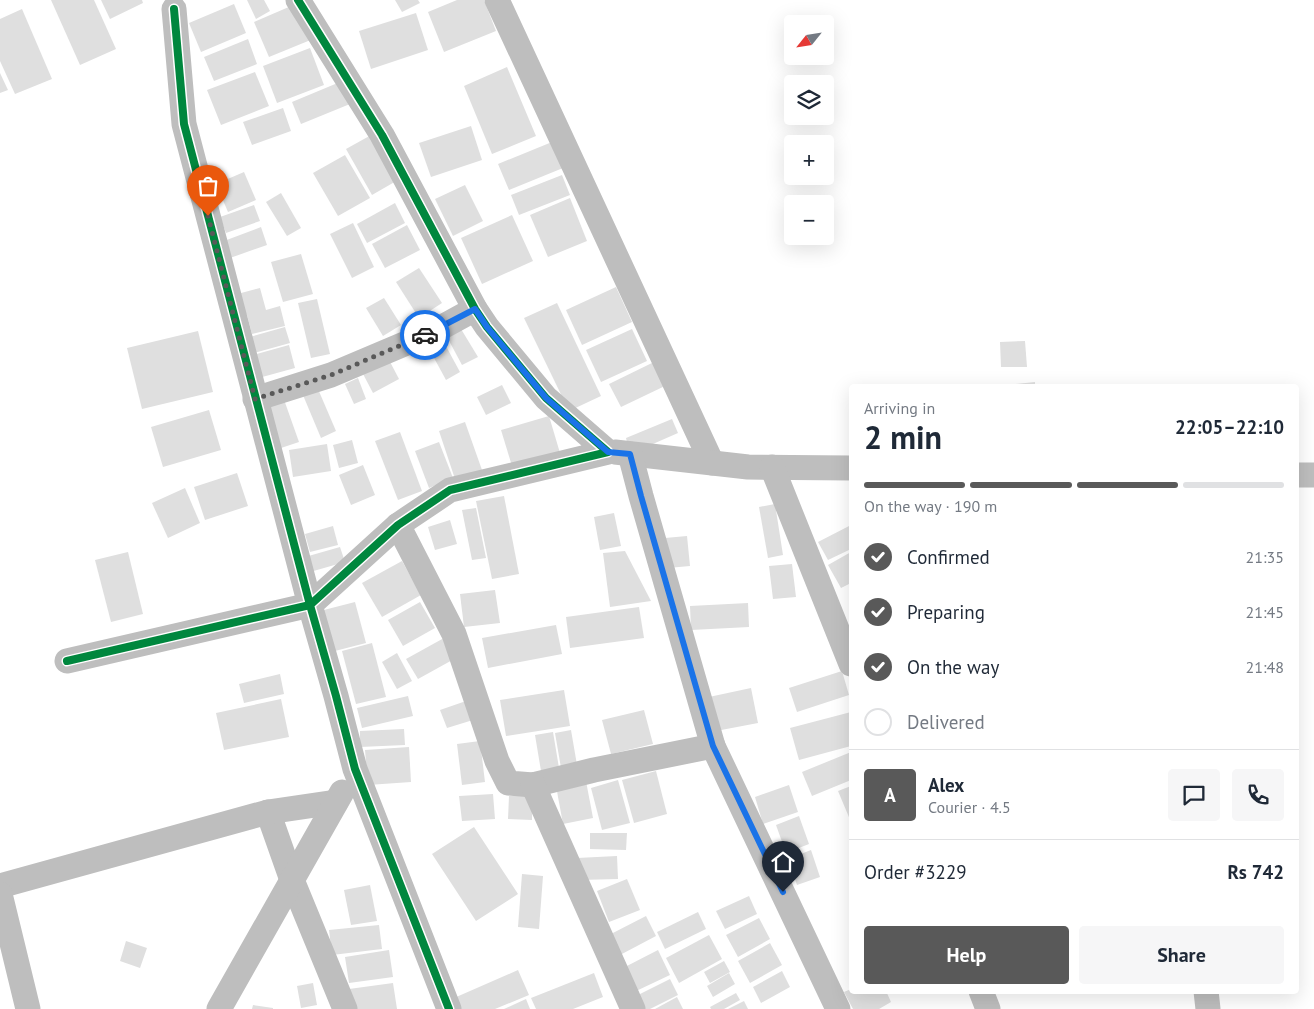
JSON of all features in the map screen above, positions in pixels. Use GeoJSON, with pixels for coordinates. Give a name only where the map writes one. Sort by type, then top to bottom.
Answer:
{"type":"FeatureCollection","features":[{"type":"Feature","properties":{"kind":"street"},"geometry":{"type":"LineString","coordinates":[[298,0],[382,134],[475,309],[487,327],[546,398],[619,453],[641,496],[713,746],[838,1009]]}},
{"type":"Feature","properties":{"kind":"street"},"geometry":{"type":"LineString","coordinates":[[497,0],[712,464]]}},
{"type":"Feature","properties":{"kind":"street"},"geometry":{"type":"LineString","coordinates":[[177,3],[184,124],[310,605],[355,768],[450,1009]]}},
{"type":"Feature","properties":{"kind":"street"},"geometry":{"type":"LineString","coordinates":[[255,399],[331,375],[435,331],[475,309]]}},
{"type":"Feature","properties":{"kind":"street"},"geometry":{"type":"LineString","coordinates":[[67,661],[310,605],[398,524],[450,490],[619,453],[748,467],[849,468]]}},
{"type":"Feature","properties":{"kind":"street"},"geometry":{"type":"LineString","coordinates":[[772,467],[849,659]]}},
{"type":"Feature","properties":{"kind":"street"},"geometry":{"type":"LineString","coordinates":[[1299,475],[1314,475]]}},
{"type":"Feature","properties":{"kind":"street"},"geometry":{"type":"LineString","coordinates":[[398,524],[454,634],[497,761],[508,783],[534,785],[594,770],[713,746]]}},
{"type":"Feature","properties":{"kind":"street"},"geometry":{"type":"LineString","coordinates":[[219,1009],[355,768]]}},
{"type":"Feature","properties":{"kind":"street"},"geometry":{"type":"LineString","coordinates":[[534,785],[633,1009]]}},
{"type":"Feature","properties":{"kind":"street"},"geometry":{"type":"LineString","coordinates":[[0,886],[268,812],[336,802]]}},
{"type":"Feature","properties":{"kind":"street"},"geometry":{"type":"LineString","coordinates":[[268,812],[292,880],[346,1009]]}},
{"type":"Feature","properties":{"kind":"street"},"geometry":{"type":"LineString","coordinates":[[0,894],[28,1009]]}},
{"type":"Feature","properties":{"kind":"street"},"geometry":{"type":"LineString","coordinates":[[982,994],[988,1009]]}},
{"type":"Feature","properties":{"kind":"street"},"geometry":{"type":"LineString","coordinates":[[1206,994],[1208,1009]]}},
{"type":"Feature","properties":{"kind":"building"},"geometry":{"type":"Polygon","coordinates":[[[51,0],[94,0],[116,49],[80,65],[51,0]]]}},
{"type":"Feature","properties":{"kind":"building"},"geometry":{"type":"Polygon","coordinates":[[[101,0],[142,0],[143,3],[110,19],[101,0]]]}},
{"type":"Feature","properties":{"kind":"building"},"geometry":{"type":"Polygon","coordinates":[[[247,0],[264,0],[270,11],[256,19],[247,0]]]}},
{"type":"Feature","properties":{"kind":"building"},"geometry":{"type":"Polygon","coordinates":[[[395,0],[418,0],[420,3],[402,12],[395,0]]]}},
{"type":"Feature","properties":{"kind":"building"},"geometry":{"type":"Polygon","coordinates":[[[457,0],[484,0],[496,31],[444,52],[428,12],[457,0]]]}},
{"type":"Feature","properties":{"kind":"building"},"geometry":{"type":"Polygon","coordinates":[[[298,3],[313,39],[269,57],[254,22],[298,3]]]}},
{"type":"Feature","properties":{"kind":"building"},"geometry":{"type":"Polygon","coordinates":[[[234,4],[246,33],[201,52],[189,23],[234,4]]]}},
{"type":"Feature","properties":{"kind":"building"},"geometry":{"type":"Polygon","coordinates":[[[22,9],[52,79],[15,94],[0,61],[0,19],[22,9]]]}},
{"type":"Feature","properties":{"kind":"building"},"geometry":{"type":"Polygon","coordinates":[[[416,13],[428,50],[371,69],[359,31],[416,13]]]}},
{"type":"Feature","properties":{"kind":"building"},"geometry":{"type":"Polygon","coordinates":[[[248,39],[257,64],[214,81],[204,57],[248,39]]]}},
{"type":"Feature","properties":{"kind":"building"},"geometry":{"type":"Polygon","coordinates":[[[310,48],[324,85],[277,103],[263,66],[310,48]]]}},
{"type":"Feature","properties":{"kind":"building"},"geometry":{"type":"Polygon","coordinates":[[[507,67],[536,136],[492,154],[464,86],[507,67]]]}},
{"type":"Feature","properties":{"kind":"building"},"geometry":{"type":"Polygon","coordinates":[[[255,72],[269,106],[221,125],[207,90],[255,72]]]}},
{"type":"Feature","properties":{"kind":"building"},"geometry":{"type":"Polygon","coordinates":[[[0,73],[8,90],[0,93],[0,73]]]}},
{"type":"Feature","properties":{"kind":"building"},"geometry":{"type":"Polygon","coordinates":[[[340,82],[350,104],[301,124],[292,102],[340,82]]]}},
{"type":"Feature","properties":{"kind":"building"},"geometry":{"type":"Polygon","coordinates":[[[283,108],[291,131],[252,145],[243,122],[283,108]]]}},
{"type":"Feature","properties":{"kind":"building"},"geometry":{"type":"Polygon","coordinates":[[[471,126],[482,160],[431,177],[419,143],[471,126]]]}},
{"type":"Feature","properties":{"kind":"building"},"geometry":{"type":"Polygon","coordinates":[[[373,134],[398,180],[372,195],[346,149],[373,134]]]}},
{"type":"Feature","properties":{"kind":"building"},"geometry":{"type":"Polygon","coordinates":[[[552,142],[563,168],[509,190],[498,164],[552,142]]]}},
{"type":"Feature","properties":{"kind":"building"},"geometry":{"type":"Polygon","coordinates":[[[345,155],[370,198],[338,216],[313,173],[345,155]]]}},
{"type":"Feature","properties":{"kind":"building"},"geometry":{"type":"Polygon","coordinates":[[[244,172],[256,200],[228,212],[216,184],[244,172]]]}},
{"type":"Feature","properties":{"kind":"building"},"geometry":{"type":"Polygon","coordinates":[[[562,175],[570,195],[519,215],[511,195],[562,175]]]}},
{"type":"Feature","properties":{"kind":"building"},"geometry":{"type":"Polygon","coordinates":[[[465,185],[483,221],[453,236],[435,199],[465,185]]]}},
{"type":"Feature","properties":{"kind":"building"},"geometry":{"type":"Polygon","coordinates":[[[281,193],[301,228],[287,236],[266,202],[281,193]]]}},
{"type":"Feature","properties":{"kind":"building"},"geometry":{"type":"Polygon","coordinates":[[[570,198],[587,241],[548,257],[530,215],[570,198]]]}},
{"type":"Feature","properties":{"kind":"building"},"geometry":{"type":"Polygon","coordinates":[[[395,203],[405,223],[367,243],[357,224],[395,203]]]}},
{"type":"Feature","properties":{"kind":"building"},"geometry":{"type":"Polygon","coordinates":[[[254,205],[260,221],[226,233],[220,217],[254,205]]]}},
{"type":"Feature","properties":{"kind":"building"},"geometry":{"type":"Polygon","coordinates":[[[512,215],[533,261],[482,284],[461,238],[512,215]]]}},
{"type":"Feature","properties":{"kind":"building"},"geometry":{"type":"Polygon","coordinates":[[[353,223],[374,267],[352,278],[330,234],[353,223]]]}},
{"type":"Feature","properties":{"kind":"building"},"geometry":{"type":"Polygon","coordinates":[[[407,225],[420,250],[385,268],[372,244],[407,225]]]}},
{"type":"Feature","properties":{"kind":"building"},"geometry":{"type":"Polygon","coordinates":[[[261,227],[267,245],[230,258],[224,241],[261,227]]]}},
{"type":"Feature","properties":{"kind":"building"},"geometry":{"type":"Polygon","coordinates":[[[301,254],[313,294],[283,302],[271,262],[301,254]]]}},
{"type":"Feature","properties":{"kind":"building"},"geometry":{"type":"Polygon","coordinates":[[[419,268],[442,303],[419,318],[396,282],[419,268]]]}},
{"type":"Feature","properties":{"kind":"building"},"geometry":{"type":"Polygon","coordinates":[[[616,287],[632,322],[582,345],[566,310],[616,287]]]}},
{"type":"Feature","properties":{"kind":"building"},"geometry":{"type":"Polygon","coordinates":[[[260,288],[266,310],[280,306],[285,326],[252,334],[247,315],[230,296],[260,288]]]}},
{"type":"Feature","properties":{"kind":"building"},"geometry":{"type":"Polygon","coordinates":[[[384,298],[401,325],[383,336],[366,308],[384,298]]]}},
{"type":"Feature","properties":{"kind":"building"},"geometry":{"type":"Polygon","coordinates":[[[317,299],[330,354],[311,358],[298,303],[317,299]]]}},
{"type":"Feature","properties":{"kind":"building"},"geometry":{"type":"Polygon","coordinates":[[[557,303],[601,396],[569,411],[524,318],[557,303]]]}},
{"type":"Feature","properties":{"kind":"building"},"geometry":{"type":"Polygon","coordinates":[[[285,327],[290,343],[247,355],[243,339],[285,327]]]}},
{"type":"Feature","properties":{"kind":"building"},"geometry":{"type":"Polygon","coordinates":[[[461,329],[478,357],[462,365],[447,337],[461,329]]]}},
{"type":"Feature","properties":{"kind":"building"},"geometry":{"type":"Polygon","coordinates":[[[632,329],[647,361],[601,382],[586,350],[632,329]]]}},
{"type":"Feature","properties":{"kind":"building"},"geometry":{"type":"Polygon","coordinates":[[[198,331],[213,392],[142,409],[127,348],[198,331]]]}},
{"type":"Feature","properties":{"kind":"building"},"geometry":{"type":"Polygon","coordinates":[[[441,337],[460,372],[446,380],[427,345],[441,337]]]}},
{"type":"Feature","properties":{"kind":"building"},"geometry":{"type":"Polygon","coordinates":[[[1025,341],[1027,367],[1001,367],[1000,342],[1025,341]]]}},
{"type":"Feature","properties":{"kind":"building"},"geometry":{"type":"Polygon","coordinates":[[[289,345],[295,368],[255,379],[249,356],[289,345]]]}},
{"type":"Feature","properties":{"kind":"building"},"geometry":{"type":"Polygon","coordinates":[[[388,358],[399,379],[373,393],[362,372],[388,358]]]}},
{"type":"Feature","properties":{"kind":"building"},"geometry":{"type":"Polygon","coordinates":[[[656,361],[667,385],[621,407],[609,384],[656,361]]]}},
{"type":"Feature","properties":{"kind":"building"},"geometry":{"type":"Polygon","coordinates":[[[358,378],[366,399],[354,404],[345,384],[358,378]]]}},
{"type":"Feature","properties":{"kind":"building"},"geometry":{"type":"Polygon","coordinates":[[[315,382],[336,431],[321,438],[300,388],[315,382]]]}},
{"type":"Feature","properties":{"kind":"building"},"geometry":{"type":"Polygon","coordinates":[[[1035,382],[1035,384],[1015,384],[1035,382]]]}},
{"type":"Feature","properties":{"kind":"building"},"geometry":{"type":"Polygon","coordinates":[[[502,385],[511,403],[486,415],[477,397],[502,385]]]}},
{"type":"Feature","properties":{"kind":"building"},"geometry":{"type":"Polygon","coordinates":[[[282,394],[299,442],[278,449],[262,401],[282,394]]]}},
{"type":"Feature","properties":{"kind":"building"},"geometry":{"type":"Polygon","coordinates":[[[209,410],[221,450],[163,467],[151,427],[209,410]]]}},
{"type":"Feature","properties":{"kind":"building"},"geometry":{"type":"Polygon","coordinates":[[[549,416],[560,453],[512,466],[501,430],[549,416]]]}},
{"type":"Feature","properties":{"kind":"building"},"geometry":{"type":"Polygon","coordinates":[[[672,419],[678,433],[630,454],[626,438],[672,419]]]}},
{"type":"Feature","properties":{"kind":"building"},"geometry":{"type":"Polygon","coordinates":[[[465,422],[482,470],[455,479],[439,431],[465,422]]]}},
{"type":"Feature","properties":{"kind":"building"},"geometry":{"type":"Polygon","coordinates":[[[400,432],[422,491],[398,500],[375,441],[400,432]]]}},
{"type":"Feature","properties":{"kind":"building"},"geometry":{"type":"Polygon","coordinates":[[[352,440],[358,463],[339,468],[333,445],[352,440]]]}},
{"type":"Feature","properties":{"kind":"building"},"geometry":{"type":"Polygon","coordinates":[[[439,442],[453,478],[429,488],[415,451],[439,442]]]}},
{"type":"Feature","properties":{"kind":"building"},"geometry":{"type":"Polygon","coordinates":[[[327,444],[331,471],[293,477],[289,450],[327,444]]]}},
{"type":"Feature","properties":{"kind":"building"},"geometry":{"type":"Polygon","coordinates":[[[363,465],[375,495],[351,505],[339,475],[363,465]]]}},
{"type":"Feature","properties":{"kind":"building"},"geometry":{"type":"Polygon","coordinates":[[[237,473],[248,506],[205,520],[194,487],[237,473]]]}},
{"type":"Feature","properties":{"kind":"building"},"geometry":{"type":"Polygon","coordinates":[[[185,488],[200,523],[168,538],[152,503],[185,488]]]}},
{"type":"Feature","properties":{"kind":"building"},"geometry":{"type":"Polygon","coordinates":[[[504,496],[519,574],[492,579],[476,501],[504,496]]]}},
{"type":"Feature","properties":{"kind":"building"},"geometry":{"type":"Polygon","coordinates":[[[775,504],[783,555],[768,558],[759,507],[775,504]]]}},
{"type":"Feature","properties":{"kind":"building"},"geometry":{"type":"Polygon","coordinates":[[[476,508],[486,558],[472,560],[462,510],[476,508]]]}},
{"type":"Feature","properties":{"kind":"building"},"geometry":{"type":"Polygon","coordinates":[[[614,513],[621,546],[600,550],[594,517],[614,513]]]}},
{"type":"Feature","properties":{"kind":"building"},"geometry":{"type":"Polygon","coordinates":[[[450,520],[457,544],[435,550],[428,527],[450,520]]]}},
{"type":"Feature","properties":{"kind":"building"},"geometry":{"type":"Polygon","coordinates":[[[333,526],[338,545],[310,552],[305,534],[333,526]]]}},
{"type":"Feature","properties":{"kind":"building"},"geometry":{"type":"Polygon","coordinates":[[[849,526],[849,550],[828,560],[818,542],[849,526]]]}},
{"type":"Feature","properties":{"kind":"building"},"geometry":{"type":"Polygon","coordinates":[[[687,536],[690,566],[668,568],[665,538],[687,536]]]}},
{"type":"Feature","properties":{"kind":"building"},"geometry":{"type":"Polygon","coordinates":[[[340,547],[345,562],[310,572],[305,557],[340,547]]]}},
{"type":"Feature","properties":{"kind":"building"},"geometry":{"type":"Polygon","coordinates":[[[625,551],[651,601],[610,607],[603,553],[625,551]]]}},
{"type":"Feature","properties":{"kind":"building"},"geometry":{"type":"Polygon","coordinates":[[[128,552],[143,614],[111,622],[95,560],[128,552]]]}},
{"type":"Feature","properties":{"kind":"building"},"geometry":{"type":"Polygon","coordinates":[[[849,553],[849,584],[841,588],[828,565],[849,553]]]}},
{"type":"Feature","properties":{"kind":"building"},"geometry":{"type":"Polygon","coordinates":[[[402,561],[421,595],[382,617],[362,583],[402,561]]]}},
{"type":"Feature","properties":{"kind":"building"},"geometry":{"type":"Polygon","coordinates":[[[792,564],[796,597],[773,599],[769,566],[792,564]]]}},
{"type":"Feature","properties":{"kind":"building"},"geometry":{"type":"Polygon","coordinates":[[[495,590],[500,623],[464,627],[460,594],[495,590]]]}},
{"type":"Feature","properties":{"kind":"building"},"geometry":{"type":"Polygon","coordinates":[[[355,602],[366,643],[331,652],[320,611],[355,602]]]}},
{"type":"Feature","properties":{"kind":"building"},"geometry":{"type":"Polygon","coordinates":[[[420,602],[435,628],[403,646],[388,620],[420,602]]]}},
{"type":"Feature","properties":{"kind":"building"},"geometry":{"type":"Polygon","coordinates":[[[748,603],[749,627],[691,630],[690,606],[748,603]]]}},
{"type":"Feature","properties":{"kind":"building"},"geometry":{"type":"Polygon","coordinates":[[[639,607],[644,638],[570,648],[566,617],[639,607]]]}},
{"type":"Feature","properties":{"kind":"building"},"geometry":{"type":"Polygon","coordinates":[[[556,625],[562,654],[488,668],[482,638],[556,625]]]}},
{"type":"Feature","properties":{"kind":"building"},"geometry":{"type":"Polygon","coordinates":[[[444,638],[456,658],[418,679],[406,659],[444,638]]]}},
{"type":"Feature","properties":{"kind":"building"},"geometry":{"type":"Polygon","coordinates":[[[372,643],[386,697],[356,704],[342,651],[372,643]]]}},
{"type":"Feature","properties":{"kind":"building"},"geometry":{"type":"Polygon","coordinates":[[[397,653],[412,681],[397,689],[382,662],[397,653]]]}},
{"type":"Feature","properties":{"kind":"building"},"geometry":{"type":"Polygon","coordinates":[[[842,671],[849,695],[797,712],[789,688],[842,671]]]}},
{"type":"Feature","properties":{"kind":"building"},"geometry":{"type":"Polygon","coordinates":[[[280,674],[284,694],[244,703],[239,684],[280,674]]]}},
{"type":"Feature","properties":{"kind":"building"},"geometry":{"type":"Polygon","coordinates":[[[751,688],[758,723],[716,731],[709,697],[751,688]]]}},
{"type":"Feature","properties":{"kind":"building"},"geometry":{"type":"Polygon","coordinates":[[[564,690],[570,726],[506,736],[500,700],[564,690]]]}},
{"type":"Feature","properties":{"kind":"building"},"geometry":{"type":"Polygon","coordinates":[[[408,696],[413,716],[362,728],[357,708],[408,696]]]}},
{"type":"Feature","properties":{"kind":"building"},"geometry":{"type":"Polygon","coordinates":[[[281,699],[289,737],[224,750],[216,713],[281,699]]]}},
{"type":"Feature","properties":{"kind":"building"},"geometry":{"type":"Polygon","coordinates":[[[466,701],[473,720],[447,728],[440,710],[466,701]]]}},
{"type":"Feature","properties":{"kind":"building"},"geometry":{"type":"Polygon","coordinates":[[[644,710],[653,744],[611,754],[602,720],[644,710]]]}},
{"type":"Feature","properties":{"kind":"building"},"geometry":{"type":"Polygon","coordinates":[[[849,713],[849,747],[799,760],[790,728],[849,713]]]}},
{"type":"Feature","properties":{"kind":"building"},"geometry":{"type":"Polygon","coordinates":[[[404,729],[405,745],[360,747],[360,731],[404,729]]]}},
{"type":"Feature","properties":{"kind":"building"},"geometry":{"type":"Polygon","coordinates":[[[571,730],[577,765],[561,768],[555,733],[571,730]]]}},
{"type":"Feature","properties":{"kind":"building"},"geometry":{"type":"Polygon","coordinates":[[[553,732],[559,768],[541,771],[535,735],[553,732]]]}},
{"type":"Feature","properties":{"kind":"building"},"geometry":{"type":"Polygon","coordinates":[[[480,741],[485,782],[462,785],[457,744],[480,741]]]}},
{"type":"Feature","properties":{"kind":"building"},"geometry":{"type":"Polygon","coordinates":[[[409,747],[411,782],[368,785],[365,750],[409,747]]]}},
{"type":"Feature","properties":{"kind":"building"},"geometry":{"type":"Polygon","coordinates":[[[849,753],[849,781],[812,796],[802,772],[849,753]]]}},
{"type":"Feature","properties":{"kind":"building"},"geometry":{"type":"Polygon","coordinates":[[[656,771],[667,814],[634,823],[622,780],[656,771]]]}},
{"type":"Feature","properties":{"kind":"building"},"geometry":{"type":"Polygon","coordinates":[[[618,780],[630,823],[602,830],[591,788],[618,780]]]}},
{"type":"Feature","properties":{"kind":"building"},"geometry":{"type":"Polygon","coordinates":[[[586,781],[593,818],[563,824],[556,786],[586,781]]]}},
{"type":"Feature","properties":{"kind":"building"},"geometry":{"type":"Polygon","coordinates":[[[789,785],[798,812],[763,824],[755,797],[789,785]]]}},
{"type":"Feature","properties":{"kind":"building"},"geometry":{"type":"Polygon","coordinates":[[[849,787],[849,817],[838,791],[849,787]]]}},
{"type":"Feature","properties":{"kind":"building"},"geometry":{"type":"Polygon","coordinates":[[[493,794],[495,819],[462,821],[459,796],[493,794]]]}},
{"type":"Feature","properties":{"kind":"building"},"geometry":{"type":"Polygon","coordinates":[[[509,796],[532,796],[532,820],[508,819],[509,796]]]}},
{"type":"Feature","properties":{"kind":"building"},"geometry":{"type":"Polygon","coordinates":[[[799,816],[809,844],[786,853],[776,825],[799,816]]]}},
{"type":"Feature","properties":{"kind":"building"},"geometry":{"type":"Polygon","coordinates":[[[474,827],[518,894],[476,921],[432,854],[474,827]]]}},
{"type":"Feature","properties":{"kind":"building"},"geometry":{"type":"Polygon","coordinates":[[[590,833],[627,833],[626,850],[590,849],[590,833]]]}},
{"type":"Feature","properties":{"kind":"building"},"geometry":{"type":"Polygon","coordinates":[[[811,850],[820,877],[797,885],[788,859],[811,850]]]}},
{"type":"Feature","properties":{"kind":"building"},"geometry":{"type":"Polygon","coordinates":[[[617,856],[618,879],[579,880],[577,858],[617,856]]]}},
{"type":"Feature","properties":{"kind":"building"},"geometry":{"type":"Polygon","coordinates":[[[522,874],[543,876],[539,929],[518,927],[522,874]]]}},
{"type":"Feature","properties":{"kind":"building"},"geometry":{"type":"Polygon","coordinates":[[[627,879],[640,910],[609,922],[597,891],[627,879]]]}},
{"type":"Feature","properties":{"kind":"building"},"geometry":{"type":"Polygon","coordinates":[[[370,885],[377,921],[351,925],[344,890],[370,885]]]}},
{"type":"Feature","properties":{"kind":"building"},"geometry":{"type":"Polygon","coordinates":[[[749,896],[757,914],[725,929],[716,911],[749,896]]]}},
{"type":"Feature","properties":{"kind":"building"},"geometry":{"type":"Polygon","coordinates":[[[698,912],[706,929],[665,949],[657,932],[698,912]]]}},
{"type":"Feature","properties":{"kind":"building"},"geometry":{"type":"Polygon","coordinates":[[[646,916],[656,936],[620,955],[609,935],[646,916]]]}},
{"type":"Feature","properties":{"kind":"building"},"geometry":{"type":"Polygon","coordinates":[[[759,918],[770,939],[738,957],[726,935],[759,918]]]}},
{"type":"Feature","properties":{"kind":"building"},"geometry":{"type":"Polygon","coordinates":[[[379,925],[382,949],[332,955],[329,930],[379,925]]]}},
{"type":"Feature","properties":{"kind":"building"},"geometry":{"type":"Polygon","coordinates":[[[709,935],[722,959],[679,983],[666,958],[709,935]]]}},
{"type":"Feature","properties":{"kind":"building"},"geometry":{"type":"Polygon","coordinates":[[[126,941],[147,948],[140,968],[120,961],[126,941]]]}},
{"type":"Feature","properties":{"kind":"building"},"geometry":{"type":"Polygon","coordinates":[[[770,943],[782,965],[750,983],[738,961],[770,943]]]}},
{"type":"Feature","properties":{"kind":"building"},"geometry":{"type":"Polygon","coordinates":[[[389,950],[393,977],[349,983],[345,957],[389,950]]]}},
{"type":"Feature","properties":{"kind":"building"},"geometry":{"type":"Polygon","coordinates":[[[658,950],[670,975],[634,992],[623,968],[658,950]]]}},
{"type":"Feature","properties":{"kind":"building"},"geometry":{"type":"Polygon","coordinates":[[[724,961],[730,972],[710,983],[704,972],[724,961]]]}},
{"type":"Feature","properties":{"kind":"building"},"geometry":{"type":"Polygon","coordinates":[[[518,970],[529,995],[495,1009],[458,1009],[454,998],[518,970]]]}},
{"type":"Feature","properties":{"kind":"building"},"geometry":{"type":"Polygon","coordinates":[[[782,971],[790,987],[761,1003],[753,987],[782,971]]]}},
{"type":"Feature","properties":{"kind":"building"},"geometry":{"type":"Polygon","coordinates":[[[594,973],[603,997],[573,1009],[536,1009],[531,998],[594,973]]]}},
{"type":"Feature","properties":{"kind":"building"},"geometry":{"type":"Polygon","coordinates":[[[729,973],[735,984],[713,997],[707,986],[729,973]]]}},
{"type":"Feature","properties":{"kind":"building"},"geometry":{"type":"Polygon","coordinates":[[[670,979],[678,995],[650,1009],[644,1009],[638,995],[670,979]]]}},
{"type":"Feature","properties":{"kind":"building"},"geometry":{"type":"Polygon","coordinates":[[[313,983],[317,1005],[301,1008],[297,986],[313,983]]]}},
{"type":"Feature","properties":{"kind":"building"},"geometry":{"type":"Polygon","coordinates":[[[393,983],[397,1009],[352,1009],[349,989],[393,983]]]}},
{"type":"Feature","properties":{"kind":"building"},"geometry":{"type":"Polygon","coordinates":[[[849,990],[849,994],[887,994],[891,1002],[879,1009],[853,1009],[844,992],[849,990]]]}},
{"type":"Feature","properties":{"kind":"building"},"geometry":{"type":"Polygon","coordinates":[[[736,993],[740,1000],[724,1009],[711,1009],[710,1007],[736,993]]]}},
{"type":"Feature","properties":{"kind":"building"},"geometry":{"type":"Polygon","coordinates":[[[677,997],[683,1009],[655,1009],[677,997]]]}},
{"type":"Feature","properties":{"kind":"building"},"geometry":{"type":"Polygon","coordinates":[[[526,999],[530,1009],[504,1009],[526,999]]]}},
{"type":"Feature","properties":{"kind":"building"},"geometry":{"type":"Polygon","coordinates":[[[744,1001],[748,1009],[728,1009],[744,1001]]]}},
{"type":"Feature","properties":{"kind":"building"},"geometry":{"type":"Polygon","coordinates":[[[253,1005],[273,1008],[273,1009],[252,1009],[253,1005]]]}},
{"type":"Feature","properties":{"kind":"cycle path"},"geometry":{"type":"LineString","coordinates":[[298,0],[382,135],[475,309],[487,327],[546,398],[608,452],[450,490],[398,525],[310,605],[355,769],[449,1009]]}},
{"type":"Feature","properties":{"kind":"cycle path"},"geometry":{"type":"LineString","coordinates":[[67,661],[310,605],[184,124],[174,9]]}},
{"type":"Feature","properties":{"kind":"way so far"},"geometry":{"type":"LineString","coordinates":[[208,216],[255,399],[331,375],[425,335]]}},
{"type":"Feature","properties":{"kind":"route"},"geometry":{"type":"LineString","coordinates":[[425,335],[475,309],[487,327],[546,398],[608,452],[630,454],[713,746],[783,892]]}}]}
